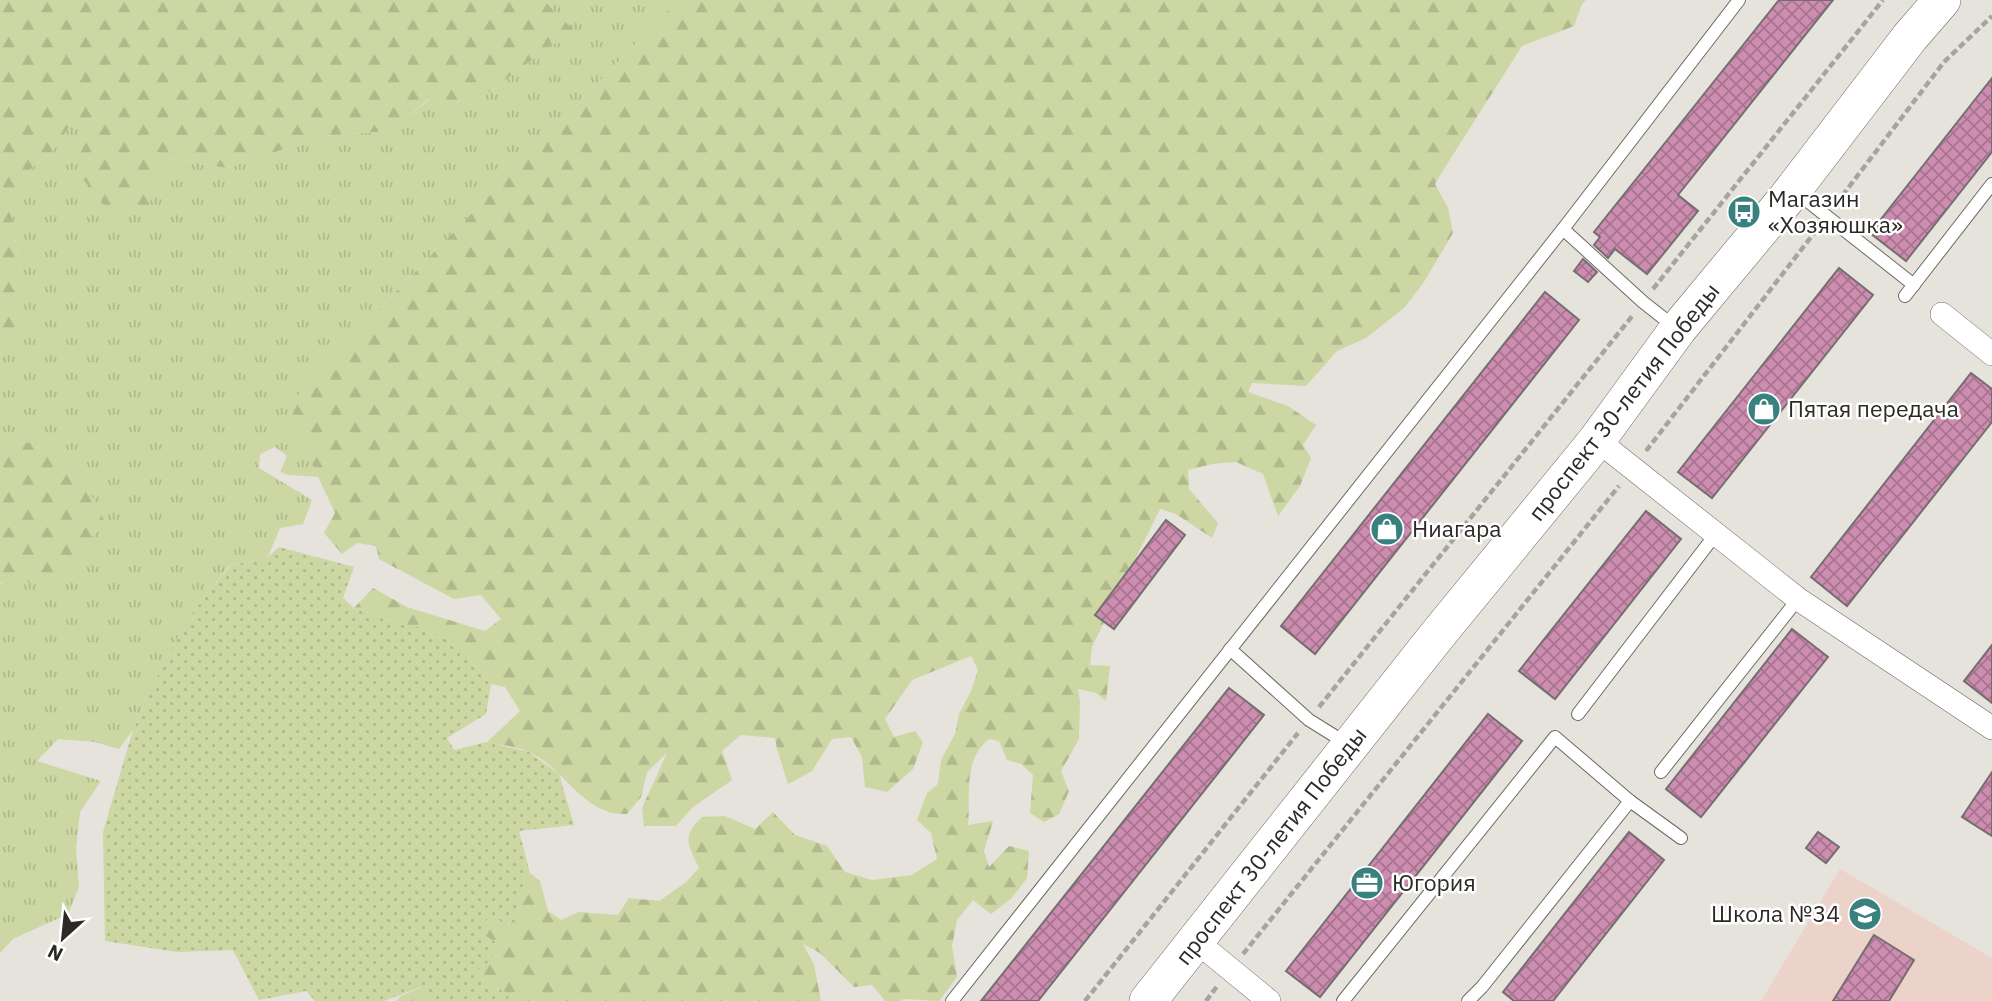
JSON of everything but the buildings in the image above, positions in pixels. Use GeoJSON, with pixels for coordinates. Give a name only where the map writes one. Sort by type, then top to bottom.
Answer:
{"type":"FeatureCollection","features":[{"type":"Feature","properties":{"kind":"main road","name":"проспект 30-летия Победы"},"geometry":{"type":"LineString","coordinates":[[1148,1001],[1435,638],[1597,440],[1678,329],[1793,190],[1910,37],[1942,0]]}},
{"type":"Feature","properties":{"kind":"street"},"geometry":{"type":"LineString","coordinates":[[1942,314],[1992,354]]}},
{"type":"Feature","properties":{"kind":"street"},"geometry":{"type":"LineString","coordinates":[[1597,440],[1798,599],[1992,728]]}},
{"type":"Feature","properties":{"kind":"street"},"geometry":{"type":"LineString","coordinates":[[1196,941],[1269,1001]]}},
{"type":"Feature","properties":{"kind":"lane"},"geometry":{"type":"LineString","coordinates":[[953,1001],[1563,229],[1739,0]]}},
{"type":"Feature","properties":{"kind":"lane"},"geometry":{"type":"LineString","coordinates":[[1905,296],[1992,184]]}},
{"type":"Feature","properties":{"kind":"lane"},"geometry":{"type":"LineString","coordinates":[[1793,190],[1914,285]]}},
{"type":"Feature","properties":{"kind":"lane"},"geometry":{"type":"LineString","coordinates":[[1563,229],[1643,302],[1678,329]]}},
{"type":"Feature","properties":{"kind":"lane"},"geometry":{"type":"LineString","coordinates":[[1578,714],[1715,535]]}},
{"type":"Feature","properties":{"kind":"lane"},"geometry":{"type":"LineString","coordinates":[[1661,772],[1798,599]]}},
{"type":"Feature","properties":{"kind":"lane"},"geometry":{"type":"LineString","coordinates":[[1230,649],[1309,720],[1351,746]]}},
{"type":"Feature","properties":{"kind":"lane"},"geometry":{"type":"LineString","coordinates":[[1343,1001],[1555,737],[1630,801],[1681,838]]}},
{"type":"Feature","properties":{"kind":"lane"},"geometry":{"type":"LineString","coordinates":[[1468,1001],[1630,801]]}},
{"type":"Feature","properties":{"kind":"path"},"geometry":{"type":"LineString","coordinates":[[1085,1001],[1883,0]]}},
{"type":"Feature","properties":{"kind":"path"},"geometry":{"type":"LineString","coordinates":[[1206,1001],[1633,469],[1944,62],[1992,16]]}},
{"type":"Feature","properties":{"kind":"shaded area","name":"Школа №34"},"geometry":{"type":"Polygon","coordinates":[[[1840,869],[1992,958],[1992,1001],[1761,1001],[1840,869]]]}},
{"type":"Feature","properties":{"kind":"green space"},"geometry":{"type":"Polygon","coordinates":[[[0,0],[543,0],[584,40],[553,44],[475,103],[429,99],[389,131],[323,136],[227,168],[166,158],[148,208],[106,208],[78,173],[81,151],[96,126],[70,125],[53,151],[22,176],[10,207],[20,270],[20,328],[0,354],[0,0]]]}},
{"type":"Feature","properties":{"kind":"green space"},"geometry":{"type":"Polygon","coordinates":[[[543,0],[678,0],[299,392],[307,450],[318,477],[280,472],[287,456],[275,447],[260,454],[259,468],[312,500],[303,524],[280,528],[268,557],[229,566],[185,623],[133,730],[119,749],[95,742],[58,739],[37,761],[101,781],[80,812],[76,848],[79,887],[68,914],[13,939],[0,953],[0,584],[3,584],[85,482],[31,442],[0,449],[0,354],[20,328],[20,270],[10,207],[22,176],[53,151],[70,124],[97,126],[81,151],[165,158],[227,168],[323,136],[389,131],[430,99],[475,103],[553,44],[543,0]]]}},
{"type":"Feature","properties":{"kind":"green space"},"geometry":{"type":"Polygon","coordinates":[[[678,0],[1586,0],[1574,26],[1522,46],[1435,184],[1448,208],[1453,233],[1424,282],[1404,308],[1366,338],[1337,351],[1306,386],[1252,383],[1248,392],[1288,406],[1316,425],[1303,445],[1311,458],[1300,486],[1278,516],[1263,474],[1236,462],[1188,470],[1189,489],[1218,523],[1212,538],[1176,514],[1160,509],[1092,647],[1090,665],[1110,666],[1106,701],[1096,693],[1078,689],[1079,739],[1061,771],[1069,791],[1059,814],[1044,822],[1030,813],[1033,775],[1021,764],[1007,760],[999,741],[989,739],[980,748],[969,779],[968,825],[993,821],[984,851],[989,867],[1009,846],[1029,851],[1027,878],[1011,899],[991,914],[973,900],[957,920],[952,946],[957,977],[939,1001],[885,1001],[872,985],[854,987],[820,953],[803,944],[814,964],[821,1001],[508,1001],[509,994],[485,982],[477,970],[482,922],[494,917],[508,925],[519,913],[517,898],[530,873],[540,881],[548,911],[561,920],[579,912],[618,915],[629,898],[659,901],[685,883],[699,868],[692,853],[689,836],[702,817],[725,816],[755,829],[773,812],[795,835],[827,846],[845,872],[872,880],[912,875],[937,859],[931,833],[917,820],[927,793],[938,784],[941,760],[955,734],[959,714],[978,670],[971,656],[912,680],[885,719],[894,737],[915,731],[923,742],[913,769],[887,792],[865,787],[862,757],[851,737],[832,739],[812,771],[788,784],[775,738],[741,735],[722,751],[732,780],[693,807],[676,826],[644,826],[642,808],[667,753],[647,772],[641,797],[627,814],[612,813],[598,807],[542,759],[524,750],[487,742],[520,711],[505,687],[491,684],[458,645],[354,608],[373,588],[407,607],[485,631],[501,619],[481,595],[454,599],[379,559],[376,546],[357,543],[342,554],[324,533],[335,513],[291,419],[299,392],[678,0]]]}},
{"type":"Feature","properties":{"kind":"green space"},"geometry":{"type":"Polygon","coordinates":[[[31,442],[85,482],[105,522],[76,558],[43,580],[3,584],[0,583],[0,449],[31,442]]]}},
{"type":"Feature","properties":{"kind":"green space"},"geometry":{"type":"Polygon","coordinates":[[[279,547],[354,567],[343,598],[354,608],[390,621],[429,630],[458,645],[491,684],[486,714],[447,738],[454,750],[487,742],[529,752],[559,774],[574,825],[519,831],[530,873],[517,898],[519,913],[507,925],[494,917],[482,922],[482,933],[495,942],[492,959],[478,970],[485,982],[509,994],[508,1001],[434,1001],[421,987],[384,1001],[315,1001],[306,991],[259,1000],[233,950],[177,952],[105,941],[103,832],[133,730],[185,623],[208,592],[230,566],[268,557],[279,547]]]}},
{"type":"Feature","properties":{"kind":"green space"},"geometry":{"type":"Polygon","coordinates":[[[422,987],[434,1001],[396,1001],[401,996],[422,987]]]}},
{"type":"Feature","properties":{"kind":"place","name":"Магазин «Хозяюшка»"},"geometry":{"type":"Point","coordinates":[1744,212]}},
{"type":"Feature","properties":{"kind":"place","name":"Пятая передача"},"geometry":{"type":"Point","coordinates":[1764,409]}},
{"type":"Feature","properties":{"kind":"place","name":"Ниагара"},"geometry":{"type":"Point","coordinates":[1387,529]}},
{"type":"Feature","properties":{"kind":"place","name":"Югория"},"geometry":{"type":"Point","coordinates":[1367,883]}},
{"type":"Feature","properties":{"kind":"place","name":"Школа №34"},"geometry":{"type":"Point","coordinates":[1865,914]}}]}
